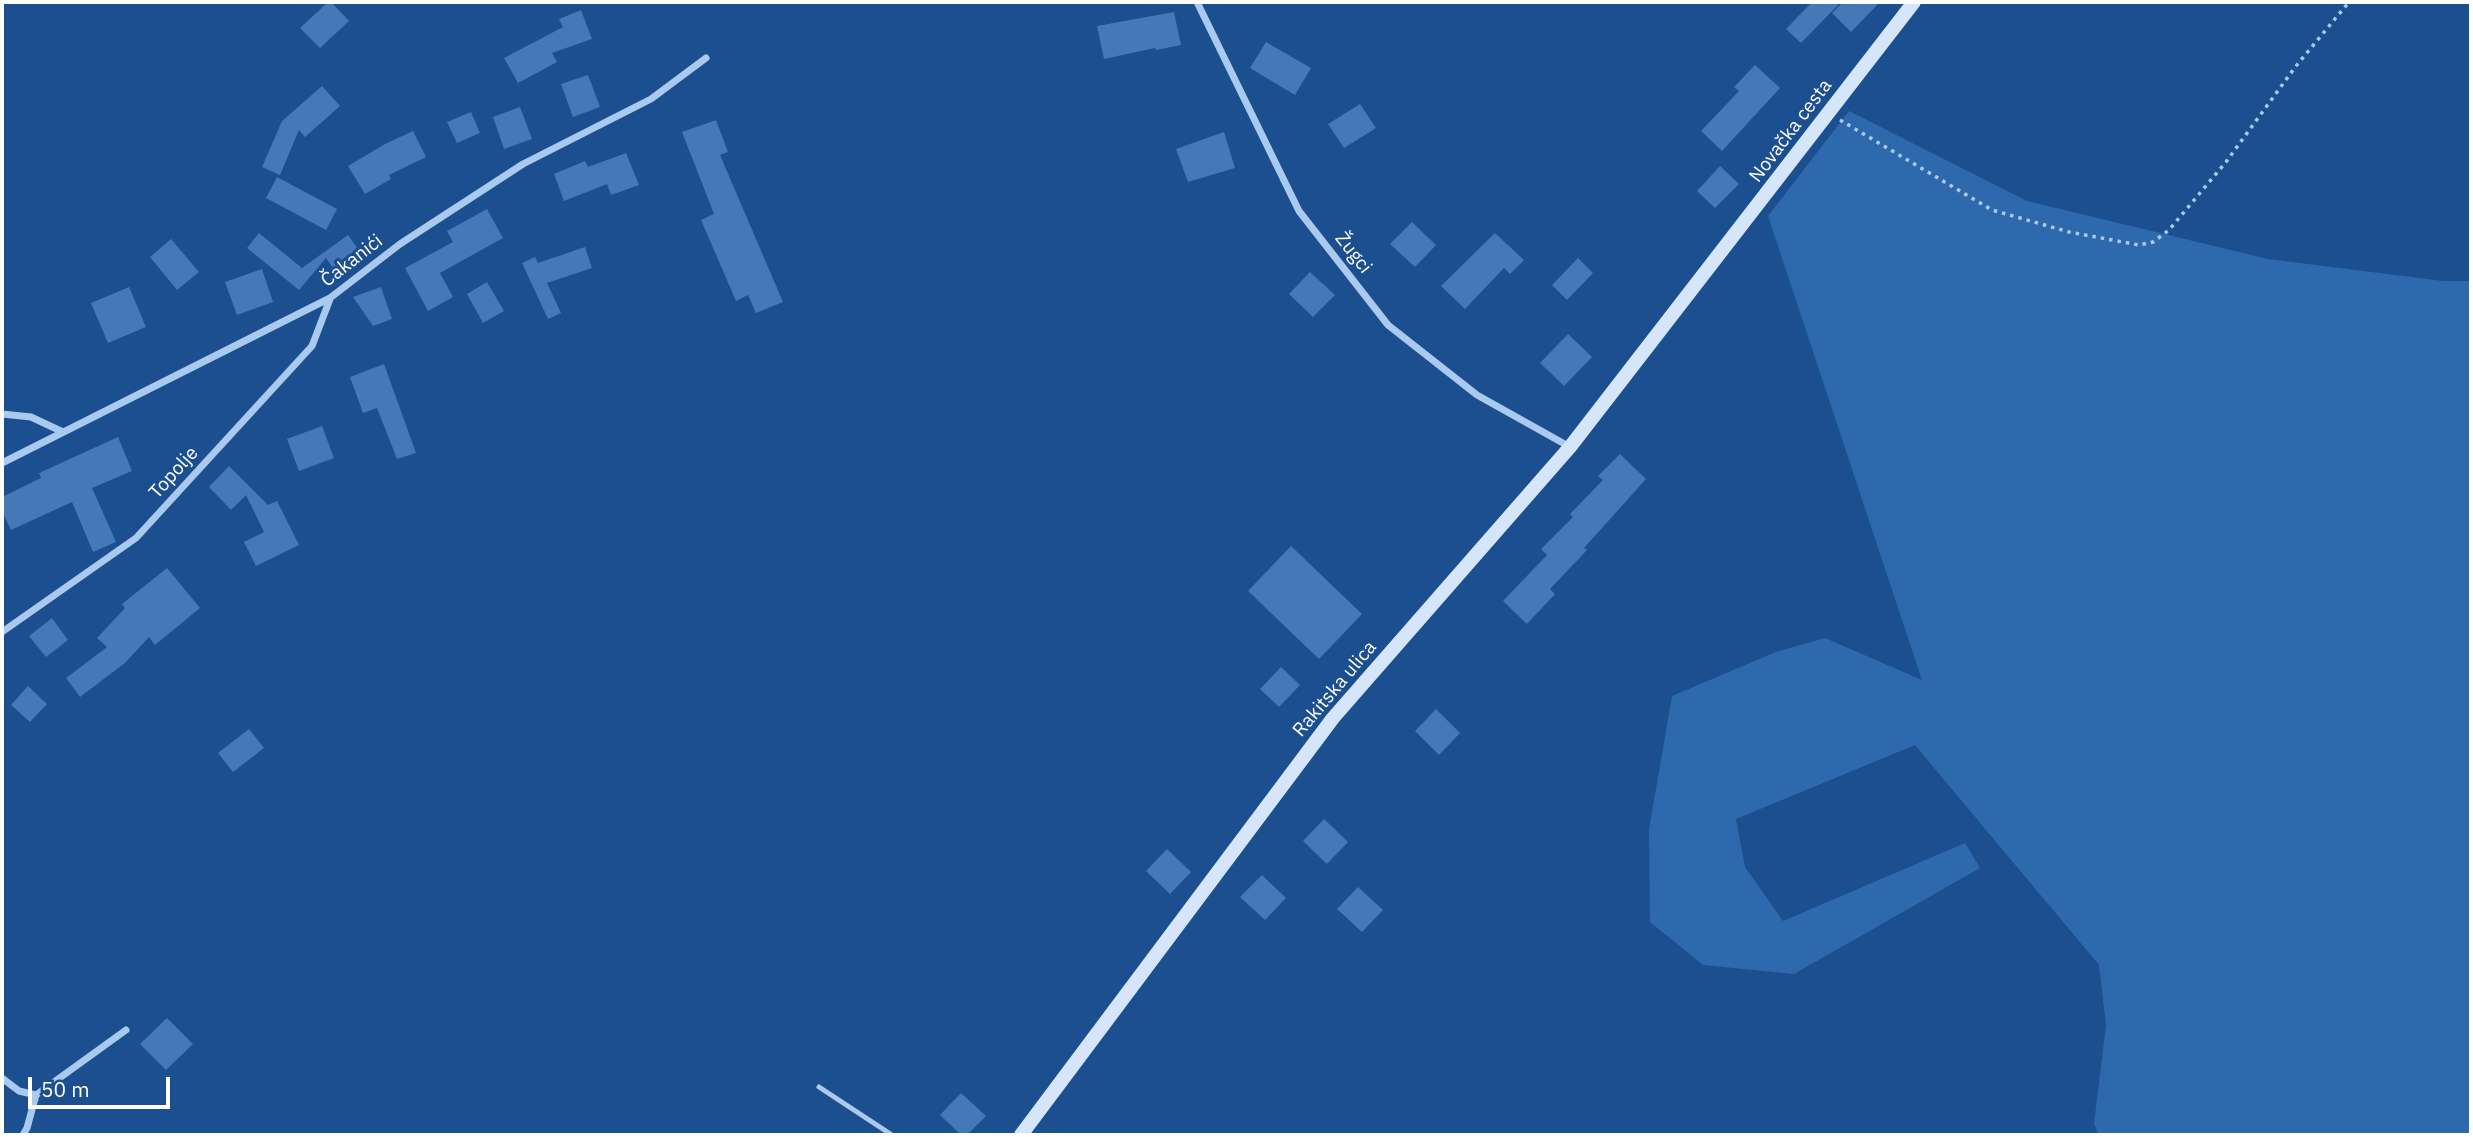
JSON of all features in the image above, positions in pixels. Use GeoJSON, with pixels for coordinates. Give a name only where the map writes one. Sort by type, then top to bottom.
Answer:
{"type":"FeatureCollection","features":[{"type":"Feature","properties":{"kind":"street","name":"Žugci"},"geometry":{"type":"LineString","coordinates":[[1197,2],[1299,211],[1388,325],[1477,395],[1570,447]]}},
{"type":"Feature","properties":{"kind":"street","name":"Novačka cesta"},"geometry":{"type":"LineString","coordinates":[[1698,284],[1914,2]]}},
{"type":"Feature","properties":{"kind":"street","name":"Čakanići"},"geometry":{"type":"LineString","coordinates":[[2,463],[330,298],[400,244],[523,164],[651,99],[706,58]]}},
{"type":"Feature","properties":{"kind":"street","name":"Rakitska ulica"},"geometry":{"type":"LineString","coordinates":[[1021,1135],[1333,718],[1570,447],[1698,284]]}},
{"type":"Feature","properties":{"kind":"street","name":"Topolje"},"geometry":{"type":"LineString","coordinates":[[2,632],[136,538],[312,346],[330,298]]}},
{"type":"Feature","properties":{"kind":"street"},"geometry":{"type":"LineString","coordinates":[[2,414],[31,417],[63,432]]}},
{"type":"Feature","properties":{"kind":"street"},"geometry":{"type":"LineString","coordinates":[[23,1135],[36,1095],[126,1030]]}},
{"type":"Feature","properties":{"kind":"street"},"geometry":{"type":"LineString","coordinates":[[2,1078],[19,1091],[36,1095]]}},
{"type":"Feature","properties":{"kind":"lane"},"geometry":{"type":"LineString","coordinates":[[820,1087],[892,1135]]}},
{"type":"Feature","properties":{"kind":"path"},"geometry":{"type":"LineString","coordinates":[[1829,114],[1992,210],[2069,232],[2139,245],[2153,242],[2169,230],[2226,162],[2296,66],[2348,2]]}},
{"type":"Feature","properties":{"kind":"shaded area"},"geometry":{"type":"Polygon","coordinates":[[[1849,111],[2027,201],[2268,259],[2443,281],[2471,281],[2471,1135],[2099,1135],[2094,1124],[2106,1025],[2099,965],[1915,745],[1736,819],[1745,867],[1783,921],[1965,843],[1980,868],[1794,974],[1703,965],[1650,922],[1649,829],[1672,696],[1776,652],[1825,638],[1922,680],[1768,216],[1849,111]]]}},
{"type":"Feature","properties":{"kind":"building"},"geometry":{"type":"Polygon","coordinates":[[[328,2],[349,21],[320,48],[300,28],[328,2]]]}},
{"type":"Feature","properties":{"kind":"building"},"geometry":{"type":"Polygon","coordinates":[[[1812,2],[1841,2],[1801,43],[1786,29],[1812,2]]]}},
{"type":"Feature","properties":{"kind":"building"},"geometry":{"type":"Polygon","coordinates":[[[1843,2],[1880,2],[1851,32],[1832,13],[1843,2]]]}},
{"type":"Feature","properties":{"kind":"building"},"geometry":{"type":"Polygon","coordinates":[[[581,10],[592,39],[552,53],[557,62],[518,83],[504,58],[563,27],[559,19],[581,10]]]}},
{"type":"Feature","properties":{"kind":"building"},"geometry":{"type":"Polygon","coordinates":[[[1174,12],[1181,45],[1104,59],[1097,26],[1174,12]]]}},
{"type":"Feature","properties":{"kind":"building"},"geometry":{"type":"Polygon","coordinates":[[[1266,42],[1311,68],[1295,95],[1250,68],[1266,42]]]}},
{"type":"Feature","properties":{"kind":"building"},"geometry":{"type":"Polygon","coordinates":[[[1755,65],[1780,88],[1722,151],[1701,131],[1739,91],[1734,87],[1755,65]]]}},
{"type":"Feature","properties":{"kind":"building"},"geometry":{"type":"Polygon","coordinates":[[[588,75],[600,107],[573,117],[561,84],[588,75]]]}},
{"type":"Feature","properties":{"kind":"building"},"geometry":{"type":"Polygon","coordinates":[[[322,86],[340,106],[305,137],[299,130],[280,175],[262,167],[282,121],[322,86]]]}},
{"type":"Feature","properties":{"kind":"building"},"geometry":{"type":"Polygon","coordinates":[[[1360,104],[1376,128],[1344,148],[1328,124],[1360,104]]]}},
{"type":"Feature","properties":{"kind":"building"},"geometry":{"type":"Polygon","coordinates":[[[520,107],[532,139],[504,149],[493,117],[520,107]]]}},
{"type":"Feature","properties":{"kind":"building"},"geometry":{"type":"Polygon","coordinates":[[[471,112],[480,133],[457,143],[447,122],[471,112]]]}},
{"type":"Feature","properties":{"kind":"building"},"geometry":{"type":"Polygon","coordinates":[[[716,120],[728,152],[720,155],[783,302],[756,313],[748,295],[736,301],[701,220],[714,214],[682,132],[716,120]]]}},
{"type":"Feature","properties":{"kind":"building"},"geometry":{"type":"Polygon","coordinates":[[[413,131],[426,157],[389,175],[391,179],[365,194],[348,166],[413,131]]]}},
{"type":"Feature","properties":{"kind":"building"},"geometry":{"type":"Polygon","coordinates":[[[1224,132],[1235,168],[1188,182],[1176,149],[1224,132]]]}},
{"type":"Feature","properties":{"kind":"building"},"geometry":{"type":"Polygon","coordinates":[[[626,153],[639,185],[611,195],[607,184],[564,201],[554,174],[585,161],[588,167],[626,153]]]}},
{"type":"Feature","properties":{"kind":"building"},"geometry":{"type":"Polygon","coordinates":[[[1720,166],[1739,184],[1715,208],[1697,191],[1720,166]]]}},
{"type":"Feature","properties":{"kind":"building"},"geometry":{"type":"Polygon","coordinates":[[[277,177],[337,209],[326,230],[266,198],[277,177]]]}},
{"type":"Feature","properties":{"kind":"building"},"geometry":{"type":"Polygon","coordinates":[[[487,209],[503,238],[440,273],[453,297],[428,311],[405,268],[453,242],[447,231],[487,209]]]}},
{"type":"Feature","properties":{"kind":"building"},"geometry":{"type":"Polygon","coordinates":[[[1412,222],[1436,245],[1415,267],[1390,244],[1412,222]]]}},
{"type":"Feature","properties":{"kind":"building"},"geometry":{"type":"Polygon","coordinates":[[[259,233],[302,268],[348,235],[365,259],[339,277],[326,258],[299,290],[247,248],[259,233]]]}},
{"type":"Feature","properties":{"kind":"building"},"geometry":{"type":"Polygon","coordinates":[[[1495,233],[1524,260],[1510,274],[1504,268],[1465,309],[1441,286],[1495,233]]]}},
{"type":"Feature","properties":{"kind":"building"},"geometry":{"type":"Polygon","coordinates":[[[171,239],[199,272],[177,290],[150,257],[171,239]]]}},
{"type":"Feature","properties":{"kind":"building"},"geometry":{"type":"Polygon","coordinates":[[[585,247],[592,268],[547,283],[561,313],[548,319],[522,263],[535,257],[538,263],[585,247]]]}},
{"type":"Feature","properties":{"kind":"building"},"geometry":{"type":"Polygon","coordinates":[[[1578,258],[1593,273],[1567,300],[1552,285],[1578,258]]]}},
{"type":"Feature","properties":{"kind":"building"},"geometry":{"type":"Polygon","coordinates":[[[262,269],[273,302],[237,315],[225,282],[262,269]]]}},
{"type":"Feature","properties":{"kind":"building"},"geometry":{"type":"Polygon","coordinates":[[[1310,272],[1335,295],[1313,317],[1289,294],[1310,272]]]}},
{"type":"Feature","properties":{"kind":"building"},"geometry":{"type":"Polygon","coordinates":[[[487,282],[504,311],[483,323],[467,294],[487,282]]]}},
{"type":"Feature","properties":{"kind":"building"},"geometry":{"type":"Polygon","coordinates":[[[129,287],[146,327],[108,343],[91,303],[129,287]]]}},
{"type":"Feature","properties":{"kind":"building"},"geometry":{"type":"Polygon","coordinates":[[[381,287],[392,319],[373,326],[353,297],[381,287]]]}},
{"type":"Feature","properties":{"kind":"building"},"geometry":{"type":"Polygon","coordinates":[[[1568,334],[1592,357],[1564,386],[1540,363],[1568,334]]]}},
{"type":"Feature","properties":{"kind":"building"},"geometry":{"type":"Polygon","coordinates":[[[384,364],[416,453],[397,459],[377,408],[363,413],[350,377],[384,364]]]}},
{"type":"Feature","properties":{"kind":"building"},"geometry":{"type":"Polygon","coordinates":[[[322,426],[334,458],[299,471],[287,439],[322,426]]]}},
{"type":"Feature","properties":{"kind":"building"},"geometry":{"type":"Polygon","coordinates":[[[118,437],[132,471],[92,488],[116,542],[93,552],[72,502],[11,530],[2,511],[2,497],[41,478],[39,473],[118,437]]]}},
{"type":"Feature","properties":{"kind":"building"},"geometry":{"type":"Polygon","coordinates":[[[1620,454],[1646,479],[1584,548],[1587,550],[1550,589],[1555,594],[1527,624],[1503,601],[1547,555],[1541,549],[1573,517],[1570,514],[1603,480],[1598,476],[1620,454]]]}},
{"type":"Feature","properties":{"kind":"building"},"geometry":{"type":"Polygon","coordinates":[[[229,466],[268,505],[277,501],[299,545],[256,566],[244,542],[264,532],[246,495],[231,510],[209,487],[229,466]]]}},
{"type":"Feature","properties":{"kind":"building"},"geometry":{"type":"Polygon","coordinates":[[[1291,546],[1362,614],[1319,659],[1248,591],[1291,546]]]}},
{"type":"Feature","properties":{"kind":"building"},"geometry":{"type":"Polygon","coordinates":[[[167,568],[200,608],[155,645],[149,637],[125,663],[80,697],[66,678],[107,647],[97,638],[125,608],[122,604],[167,568]]]}},
{"type":"Feature","properties":{"kind":"building"},"geometry":{"type":"Polygon","coordinates":[[[52,618],[68,640],[46,657],[29,636],[52,618]]]}},
{"type":"Feature","properties":{"kind":"building"},"geometry":{"type":"Polygon","coordinates":[[[1281,667],[1300,685],[1279,707],[1260,689],[1281,667]]]}},
{"type":"Feature","properties":{"kind":"building"},"geometry":{"type":"Polygon","coordinates":[[[28,686],[47,704],[30,722],[11,705],[28,686]]]}},
{"type":"Feature","properties":{"kind":"building"},"geometry":{"type":"Polygon","coordinates":[[[1436,709],[1460,733],[1439,755],[1415,731],[1436,709]]]}},
{"type":"Feature","properties":{"kind":"building"},"geometry":{"type":"Polygon","coordinates":[[[249,729],[264,748],[233,772],[218,753],[249,729]]]}},
{"type":"Feature","properties":{"kind":"building"},"geometry":{"type":"Polygon","coordinates":[[[1324,819],[1348,842],[1327,864],[1303,841],[1324,819]]]}},
{"type":"Feature","properties":{"kind":"building"},"geometry":{"type":"Polygon","coordinates":[[[1167,849],[1191,872],[1170,894],[1146,871],[1167,849]]]}},
{"type":"Feature","properties":{"kind":"building"},"geometry":{"type":"Polygon","coordinates":[[[1262,875],[1286,898],[1265,920],[1240,897],[1262,875]]]}},
{"type":"Feature","properties":{"kind":"building"},"geometry":{"type":"Polygon","coordinates":[[[1358,887],[1383,910],[1362,932],[1337,909],[1358,887]]]}},
{"type":"Feature","properties":{"kind":"building"},"geometry":{"type":"Polygon","coordinates":[[[167,1018],[193,1044],[166,1070],[140,1044],[167,1018]]]}},
{"type":"Feature","properties":{"kind":"building"},"geometry":{"type":"Polygon","coordinates":[[[961,1093],[986,1116],[967,1135],[961,1135],[940,1115],[961,1093]]]}}]}
